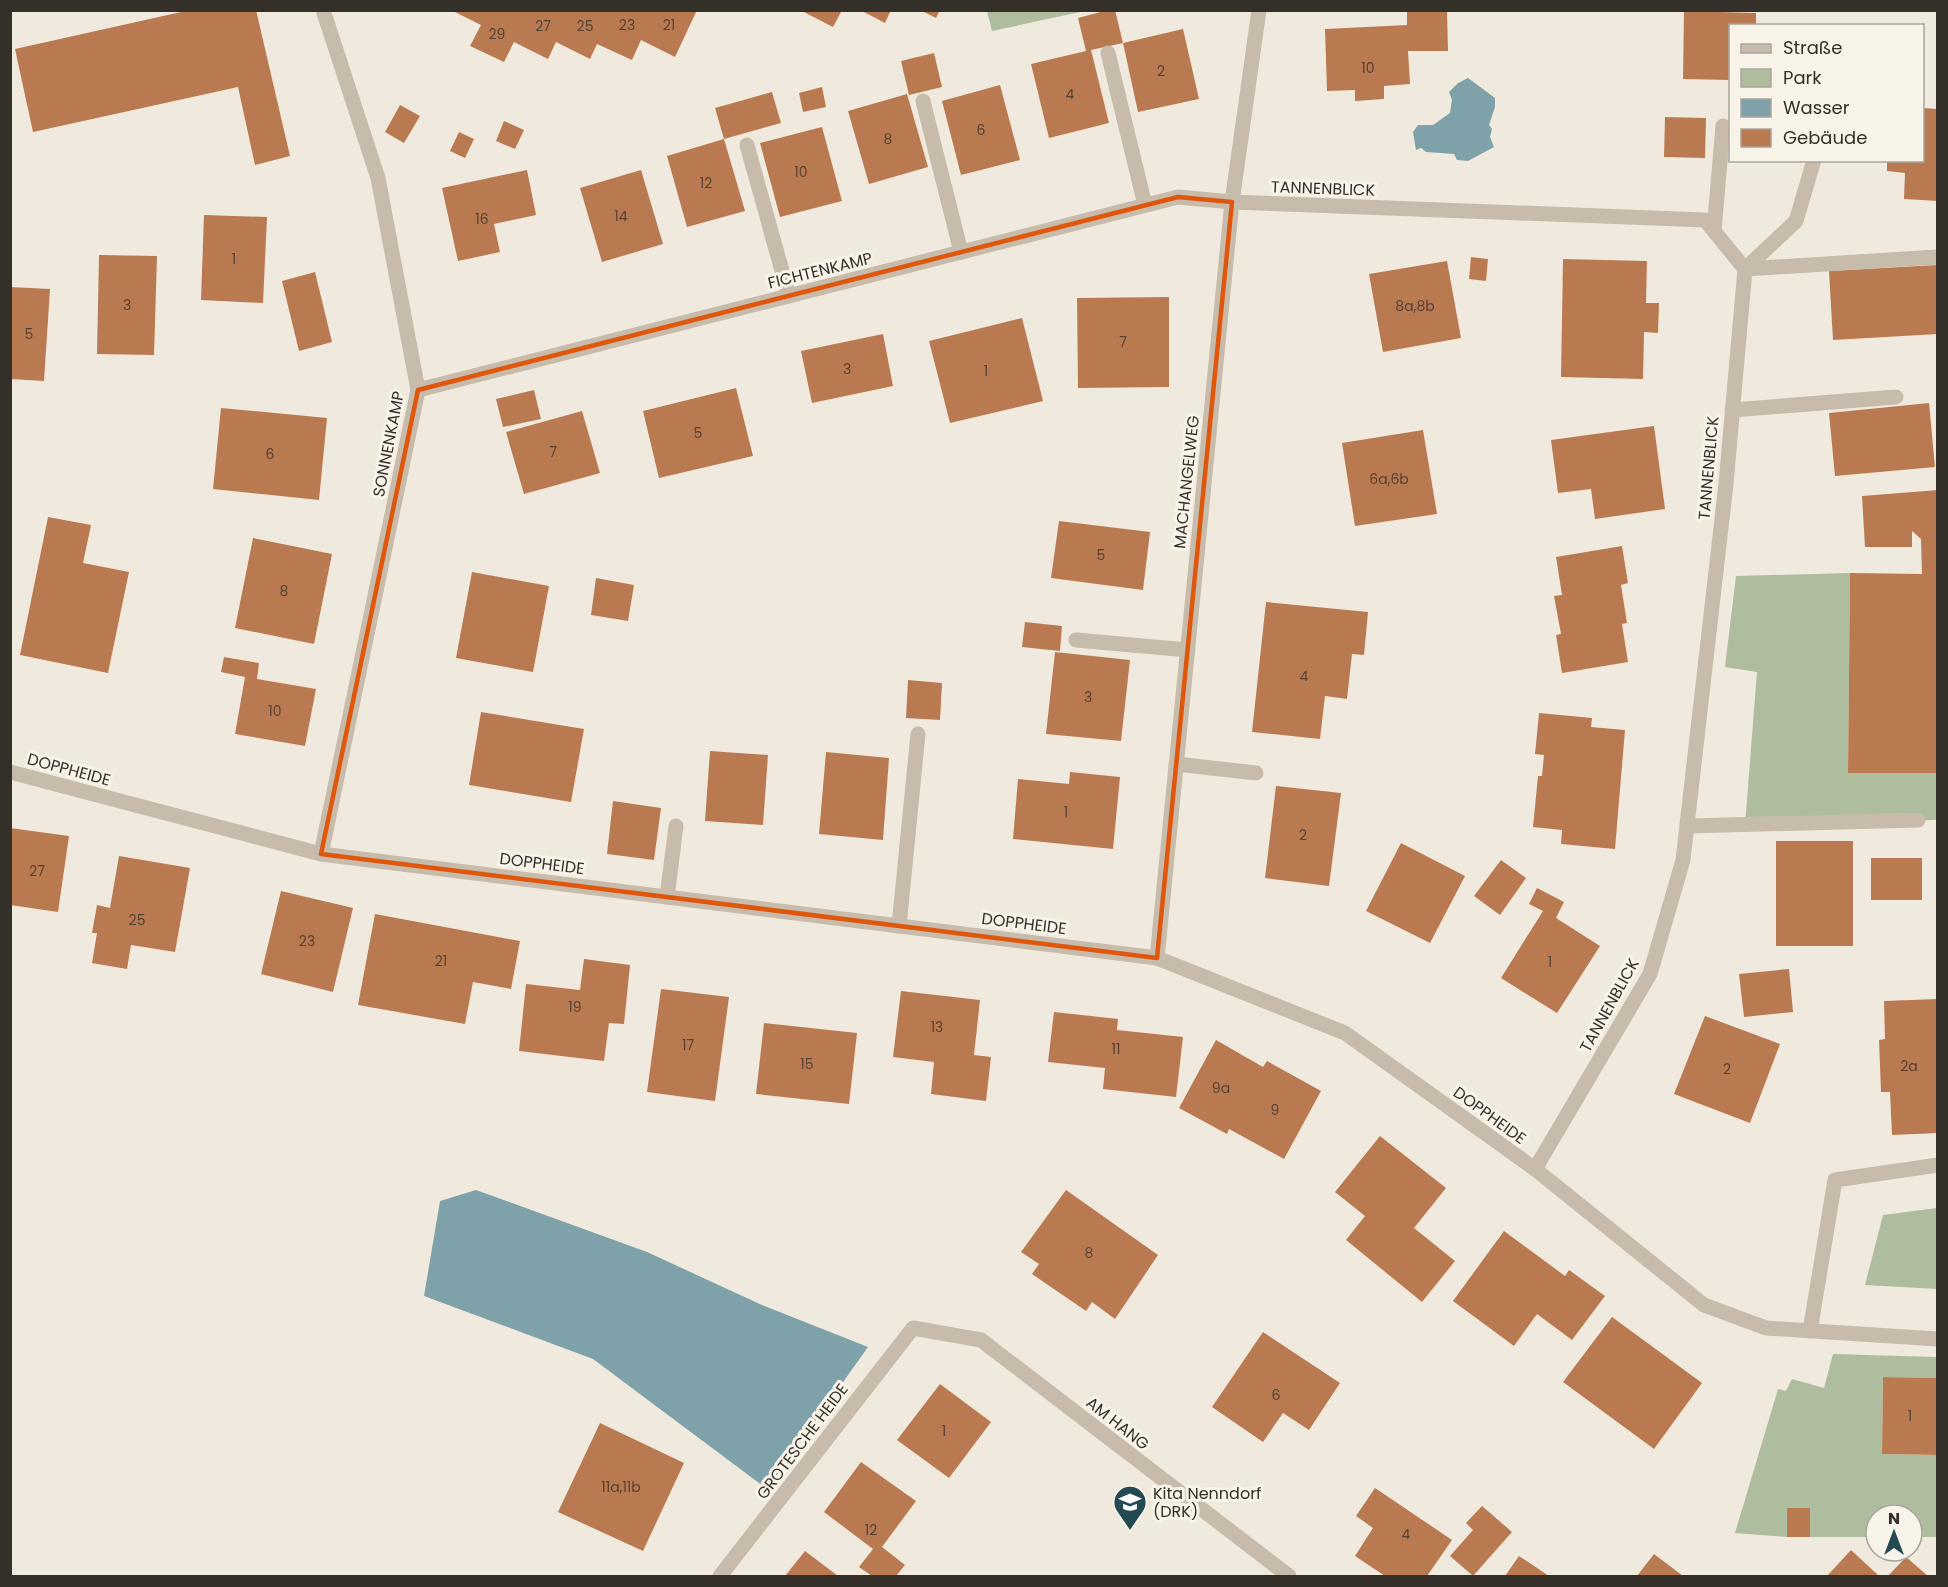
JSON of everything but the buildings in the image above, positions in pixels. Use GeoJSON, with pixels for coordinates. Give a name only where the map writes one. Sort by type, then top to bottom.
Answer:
{"type":"FeatureCollection","features":[{"type":"Feature","properties":{"kind":"street","name":"SONNENKAMP"},"geometry":{"type":"LineString","coordinates":[[321,854],[418,390],[378,178],[323,10]]}},
{"type":"Feature","properties":{"kind":"street","name":"MACHANGELWEG"},"geometry":{"type":"LineString","coordinates":[[1157,958],[1232,202],[1259,10]]}},
{"type":"Feature","properties":{"kind":"street"},"geometry":{"type":"LineString","coordinates":[[1107,53],[1145,205]]}},
{"type":"Feature","properties":{"kind":"street"},"geometry":{"type":"LineString","coordinates":[[923,101],[961,252]]}},
{"type":"Feature","properties":{"kind":"street"},"geometry":{"type":"LineString","coordinates":[[1714,231],[1723,126]]}},
{"type":"Feature","properties":{"kind":"street"},"geometry":{"type":"LineString","coordinates":[[747,145],[789,296]]}},
{"type":"Feature","properties":{"kind":"street"},"geometry":{"type":"LineString","coordinates":[[1745,269],[1796,221],[1813,162]]}},
{"type":"Feature","properties":{"kind":"street","name":"FICHTENKAMP"},"geometry":{"type":"LineString","coordinates":[[418,390],[1178,197],[1232,202]]}},
{"type":"Feature","properties":{"kind":"street","name":"TANNENBLICK"},"geometry":{"type":"LineString","coordinates":[[1232,202],[1705,220],[1745,269],[1726,484],[1683,860],[1650,974],[1535,1169]]}},
{"type":"Feature","properties":{"kind":"street"},"geometry":{"type":"LineString","coordinates":[[1745,269],[1937,257]]}},
{"type":"Feature","properties":{"kind":"street"},"geometry":{"type":"LineString","coordinates":[[1732,410],[1896,397]]}},
{"type":"Feature","properties":{"kind":"street"},"geometry":{"type":"LineString","coordinates":[[1076,640],[1188,650]]}},
{"type":"Feature","properties":{"kind":"street"},"geometry":{"type":"LineString","coordinates":[[899,926],[918,734]]}},
{"type":"Feature","properties":{"kind":"street"},"geometry":{"type":"LineString","coordinates":[[1176,764],[1256,773]]}},
{"type":"Feature","properties":{"kind":"street","name":"DOPPHEIDE"},"geometry":{"type":"LineString","coordinates":[[10,772],[321,854],[1157,958],[1345,1033],[1535,1169],[1704,1305],[1767,1328],[1938,1339]]}},
{"type":"Feature","properties":{"kind":"street"},"geometry":{"type":"LineString","coordinates":[[1687,826],[1918,820]]}},
{"type":"Feature","properties":{"kind":"street"},"geometry":{"type":"LineString","coordinates":[[667,897],[676,826]]}},
{"type":"Feature","properties":{"kind":"street"},"geometry":{"type":"LineString","coordinates":[[1810,1331],[1835,1180],[1938,1165]]}},
{"type":"Feature","properties":{"kind":"street","name":"GROTESCHE HEIDE"},"geometry":{"type":"LineString","coordinates":[[720,1576],[913,1328]]}},
{"type":"Feature","properties":{"kind":"street","name":"AM HANG"},"geometry":{"type":"LineString","coordinates":[[913,1328],[981,1340],[1289,1576]]}},
{"type":"Feature","properties":{"kind":"highlighted area"},"geometry":{"type":"Polygon","coordinates":[[[1178,197],[1232,202],[1157,958],[321,854],[418,390],[1178,197]]]}},
{"type":"Feature","properties":{"kind":"green space"},"geometry":{"type":"Polygon","coordinates":[[[987,10],[1085,11],[992,31],[987,10]]]}},
{"type":"Feature","properties":{"kind":"green space"},"geometry":{"type":"Polygon","coordinates":[[[1850,573],[1848,772],[1937,773],[1937,820],[1745,825],[1757,672],[1725,667],[1736,576],[1850,573]]]}},
{"type":"Feature","properties":{"kind":"green space"},"geometry":{"type":"Polygon","coordinates":[[[1937,1208],[1937,1289],[1865,1285],[1883,1215],[1937,1208]]]}},
{"type":"Feature","properties":{"kind":"green space"},"geometry":{"type":"Polygon","coordinates":[[[1833,1354],[1937,1357],[1937,1378],[1883,1377],[1882,1454],[1937,1455],[1937,1537],[1924,1537],[1924,1503],[1864,1503],[1864,1537],[1810,1537],[1810,1508],[1787,1508],[1787,1537],[1735,1533],[1778,1389],[1786,1391],[1792,1379],[1824,1388],[1833,1354]]]}},
{"type":"Feature","properties":{"kind":"water"},"geometry":{"type":"Polygon","coordinates":[[[1468,78],[1495,98],[1495,107],[1489,125],[1492,129],[1490,137],[1494,147],[1468,161],[1457,160],[1454,154],[1426,152],[1421,148],[1416,150],[1413,132],[1418,125],[1433,125],[1450,113],[1452,100],[1449,92],[1458,83],[1468,78]]]}},
{"type":"Feature","properties":{"kind":"water"},"geometry":{"type":"Polygon","coordinates":[[[476,1190],[647,1252],[762,1305],[868,1347],[767,1489],[593,1359],[424,1296],[440,1201],[476,1190]]]}},
{"type":"Feature","properties":{"kind":"place","name":"Kita Nenndorf (DRK)"},"geometry":{"type":"Point","coordinates":[1130,1531]}}]}
